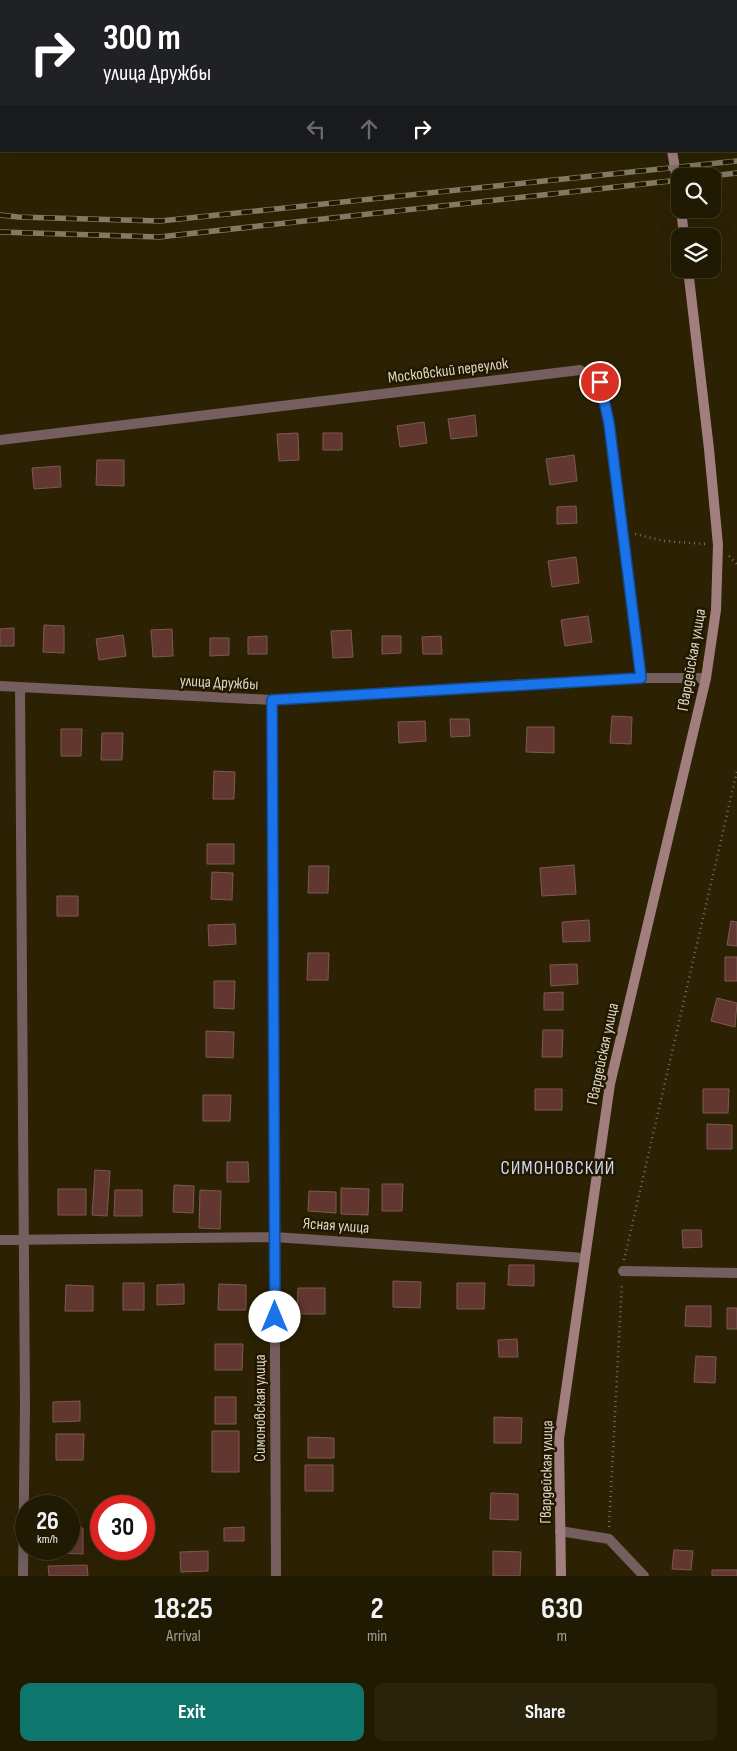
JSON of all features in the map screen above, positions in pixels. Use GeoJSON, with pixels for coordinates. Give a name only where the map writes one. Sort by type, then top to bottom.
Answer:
{"type":"FeatureCollection","features":[{"type":"Feature","properties":{"kind":"street"},"geometry":{"type":"LineString","coordinates":[[672,152],[675,168]]}},
{"type":"Feature","properties":{"kind":"street","name":"Гвардейская улица"},"geometry":{"type":"LineString","coordinates":[[561,1576],[559,1439],[610,1084],[706,678],[716,610],[718,545],[689,278]]}},
{"type":"Feature","properties":{"kind":"street","name":"Московский переулок"},"geometry":{"type":"LineString","coordinates":[[0,440],[580,370],[600,382],[609,423],[641,678]]}},
{"type":"Feature","properties":{"kind":"street","name":"улица Дружбы"},"geometry":{"type":"LineString","coordinates":[[0,686],[272,700],[641,678],[706,678]]}},
{"type":"Feature","properties":{"kind":"street"},"geometry":{"type":"LineString","coordinates":[[20,687],[25,1406],[23,1576]]}},
{"type":"Feature","properties":{"kind":"street","name":"Симоновская улица"},"geometry":{"type":"LineString","coordinates":[[272,700],[276,1576]]}},
{"type":"Feature","properties":{"kind":"street","name":"Ясная улица"},"geometry":{"type":"LineString","coordinates":[[0,1240],[274,1237],[585,1258]]}},
{"type":"Feature","properties":{"kind":"street"},"geometry":{"type":"LineString","coordinates":[[623,1271],[737,1273]]}},
{"type":"Feature","properties":{"kind":"street"},"geometry":{"type":"LineString","coordinates":[[560,1530],[609,1539],[644,1576]]}},
{"type":"Feature","properties":{"kind":"path"},"geometry":{"type":"LineString","coordinates":[[622,531],[664,541],[718,545],[737,564]]}},
{"type":"Feature","properties":{"kind":"path"},"geometry":{"type":"LineString","coordinates":[[609,1539],[623,1271],[626,1251],[737,771]]}},
{"type":"Feature","properties":{"kind":"building"},"geometry":{"type":"Polygon","coordinates":[[[475,415],[477,436],[451,439],[448,419],[475,415]]]}},
{"type":"Feature","properties":{"kind":"building"},"geometry":{"type":"Polygon","coordinates":[[[424,422],[427,443],[400,447],[397,426],[424,422]]]}},
{"type":"Feature","properties":{"kind":"building"},"geometry":{"type":"Polygon","coordinates":[[[298,433],[299,460],[279,461],[277,434],[298,433]]]}},
{"type":"Feature","properties":{"kind":"building"},"geometry":{"type":"Polygon","coordinates":[[[323,433],[342,433],[342,450],[323,450],[323,433]]]}},
{"type":"Feature","properties":{"kind":"building"},"geometry":{"type":"Polygon","coordinates":[[[574,455],[577,481],[550,485],[546,459],[574,455]]]}},
{"type":"Feature","properties":{"kind":"building"},"geometry":{"type":"Polygon","coordinates":[[[97,460],[124,460],[124,486],[96,485],[97,460]]]}},
{"type":"Feature","properties":{"kind":"building"},"geometry":{"type":"Polygon","coordinates":[[[60,466],[61,487],[34,489],[32,468],[60,466]]]}},
{"type":"Feature","properties":{"kind":"building"},"geometry":{"type":"Polygon","coordinates":[[[576,506],[577,523],[557,524],[557,507],[576,506]]]}},
{"type":"Feature","properties":{"kind":"building"},"geometry":{"type":"Polygon","coordinates":[[[576,557],[579,583],[552,587],[548,561],[576,557]]]}},
{"type":"Feature","properties":{"kind":"building"},"geometry":{"type":"Polygon","coordinates":[[[588,616],[592,642],[565,646],[561,620],[588,616]]]}},
{"type":"Feature","properties":{"kind":"building"},"geometry":{"type":"Polygon","coordinates":[[[44,625],[64,626],[64,653],[43,652],[44,625]]]}},
{"type":"Feature","properties":{"kind":"building"},"geometry":{"type":"Polygon","coordinates":[[[14,628],[14,646],[0,646],[0,629],[14,628]]]}},
{"type":"Feature","properties":{"kind":"building"},"geometry":{"type":"Polygon","coordinates":[[[172,629],[173,656],[153,657],[151,630],[172,629]]]}},
{"type":"Feature","properties":{"kind":"building"},"geometry":{"type":"Polygon","coordinates":[[[351,630],[353,657],[333,658],[331,631],[351,630]]]}},
{"type":"Feature","properties":{"kind":"building"},"geometry":{"type":"Polygon","coordinates":[[[123,635],[126,656],[99,660],[96,639],[123,635]]]}},
{"type":"Feature","properties":{"kind":"building"},"geometry":{"type":"Polygon","coordinates":[[[267,636],[267,654],[248,654],[248,637],[267,636]]]}},
{"type":"Feature","properties":{"kind":"building"},"geometry":{"type":"Polygon","coordinates":[[[382,636],[401,636],[401,653],[382,654],[382,636]]]}},
{"type":"Feature","properties":{"kind":"building"},"geometry":{"type":"Polygon","coordinates":[[[441,636],[442,654],[423,654],[422,637],[441,636]]]}},
{"type":"Feature","properties":{"kind":"building"},"geometry":{"type":"Polygon","coordinates":[[[210,638],[229,638],[229,655],[210,656],[210,638]]]}},
{"type":"Feature","properties":{"kind":"building"},"geometry":{"type":"Polygon","coordinates":[[[612,716],[632,717],[631,744],[610,743],[612,716]]]}},
{"type":"Feature","properties":{"kind":"building"},"geometry":{"type":"Polygon","coordinates":[[[450,719],[469,719],[470,736],[451,737],[450,719]]]}},
{"type":"Feature","properties":{"kind":"building"},"geometry":{"type":"Polygon","coordinates":[[[425,721],[426,741],[399,743],[398,722],[425,721]]]}},
{"type":"Feature","properties":{"kind":"building"},"geometry":{"type":"Polygon","coordinates":[[[527,727],[554,727],[554,753],[526,752],[527,727]]]}},
{"type":"Feature","properties":{"kind":"building"},"geometry":{"type":"Polygon","coordinates":[[[61,729],[82,729],[81,756],[61,756],[61,729]]]}},
{"type":"Feature","properties":{"kind":"building"},"geometry":{"type":"Polygon","coordinates":[[[102,733],[123,733],[122,760],[101,760],[102,733]]]}},
{"type":"Feature","properties":{"kind":"building"},"geometry":{"type":"Polygon","coordinates":[[[214,771],[235,772],[234,799],[213,799],[214,771]]]}},
{"type":"Feature","properties":{"kind":"building"},"geometry":{"type":"Polygon","coordinates":[[[207,844],[234,844],[234,864],[207,864],[207,844]]]}},
{"type":"Feature","properties":{"kind":"building"},"geometry":{"type":"Polygon","coordinates":[[[574,865],[576,894],[542,896],[540,868],[574,865]]]}},
{"type":"Feature","properties":{"kind":"building"},"geometry":{"type":"Polygon","coordinates":[[[309,866],[329,866],[328,893],[308,893],[309,866]]]}},
{"type":"Feature","properties":{"kind":"building"},"geometry":{"type":"Polygon","coordinates":[[[212,872],[233,873],[232,900],[211,899],[212,872]]]}},
{"type":"Feature","properties":{"kind":"building"},"geometry":{"type":"Polygon","coordinates":[[[57,896],[78,896],[78,916],[57,916],[57,896]]]}},
{"type":"Feature","properties":{"kind":"building"},"geometry":{"type":"Polygon","coordinates":[[[589,920],[590,941],[563,942],[562,922],[589,920]]]}},
{"type":"Feature","properties":{"kind":"building"},"geometry":{"type":"Polygon","coordinates":[[[731,921],[737,922],[737,946],[727,945],[731,921]]]}},
{"type":"Feature","properties":{"kind":"building"},"geometry":{"type":"Polygon","coordinates":[[[235,924],[236,944],[209,946],[208,925],[235,924]]]}},
{"type":"Feature","properties":{"kind":"building"},"geometry":{"type":"Polygon","coordinates":[[[308,953],[329,953],[328,980],[307,980],[308,953]]]}},
{"type":"Feature","properties":{"kind":"building"},"geometry":{"type":"Polygon","coordinates":[[[725,957],[737,957],[737,981],[725,981],[725,957]]]}},
{"type":"Feature","properties":{"kind":"building"},"geometry":{"type":"Polygon","coordinates":[[[577,964],[578,984],[551,986],[550,965],[577,964]]]}},
{"type":"Feature","properties":{"kind":"building"},"geometry":{"type":"Polygon","coordinates":[[[214,981],[235,981],[234,1009],[214,1008],[214,981]]]}},
{"type":"Feature","properties":{"kind":"building"},"geometry":{"type":"Polygon","coordinates":[[[563,992],[563,1010],[544,1010],[544,993],[563,992]]]}},
{"type":"Feature","properties":{"kind":"building"},"geometry":{"type":"Polygon","coordinates":[[[717,998],[737,1003],[735,1027],[711,1021],[717,998]]]}},
{"type":"Feature","properties":{"kind":"building"},"geometry":{"type":"Polygon","coordinates":[[[543,1030],[563,1030],[562,1057],[542,1057],[543,1030]]]}},
{"type":"Feature","properties":{"kind":"building"},"geometry":{"type":"Polygon","coordinates":[[[206,1031],[234,1032],[233,1058],[206,1057],[206,1031]]]}},
{"type":"Feature","properties":{"kind":"building"},"geometry":{"type":"Polygon","coordinates":[[[535,1089],[562,1089],[562,1110],[535,1110],[535,1089]]]}},
{"type":"Feature","properties":{"kind":"building"},"geometry":{"type":"Polygon","coordinates":[[[703,1089],[729,1089],[728,1113],[703,1113],[703,1089]]]}},
{"type":"Feature","properties":{"kind":"building"},"geometry":{"type":"Polygon","coordinates":[[[203,1095],[231,1095],[230,1121],[203,1121],[203,1095]]]}},
{"type":"Feature","properties":{"kind":"building"},"geometry":{"type":"Polygon","coordinates":[[[707,1124],[732,1125],[732,1149],[707,1149],[707,1124]]]}},
{"type":"Feature","properties":{"kind":"building"},"geometry":{"type":"Polygon","coordinates":[[[227,1162],[248,1162],[249,1182],[227,1182],[227,1162]]]}},
{"type":"Feature","properties":{"kind":"building"},"geometry":{"type":"Polygon","coordinates":[[[95,1170],[110,1171],[107,1216],[92,1215],[95,1170]]]}},
{"type":"Feature","properties":{"kind":"building"},"geometry":{"type":"Polygon","coordinates":[[[382,1184],[403,1184],[402,1211],[382,1211],[382,1184]]]}},
{"type":"Feature","properties":{"kind":"building"},"geometry":{"type":"Polygon","coordinates":[[[174,1185],[194,1186],[193,1213],[173,1212],[174,1185]]]}},
{"type":"Feature","properties":{"kind":"building"},"geometry":{"type":"Polygon","coordinates":[[[341,1188],[369,1189],[368,1215],[341,1214],[341,1188]]]}},
{"type":"Feature","properties":{"kind":"building"},"geometry":{"type":"Polygon","coordinates":[[[58,1189],[86,1189],[86,1215],[58,1215],[58,1189]]]}},
{"type":"Feature","properties":{"kind":"building"},"geometry":{"type":"Polygon","coordinates":[[[115,1190],[142,1190],[142,1216],[114,1216],[115,1190]]]}},
{"type":"Feature","properties":{"kind":"building"},"geometry":{"type":"Polygon","coordinates":[[[200,1190],[221,1191],[220,1229],[199,1228],[200,1190]]]}},
{"type":"Feature","properties":{"kind":"building"},"geometry":{"type":"Polygon","coordinates":[[[309,1191],[336,1192],[336,1213],[308,1211],[309,1191]]]}},
{"type":"Feature","properties":{"kind":"building"},"geometry":{"type":"Polygon","coordinates":[[[682,1230],[701,1230],[702,1247],[683,1248],[682,1230]]]}},
{"type":"Feature","properties":{"kind":"building"},"geometry":{"type":"Polygon","coordinates":[[[509,1265],[534,1265],[534,1286],[508,1285],[509,1265]]]}},
{"type":"Feature","properties":{"kind":"building"},"geometry":{"type":"Polygon","coordinates":[[[393,1281],[421,1282],[420,1308],[393,1307],[393,1281]]]}},
{"type":"Feature","properties":{"kind":"building"},"geometry":{"type":"Polygon","coordinates":[[[123,1283],[144,1283],[144,1310],[123,1310],[123,1283]]]}},
{"type":"Feature","properties":{"kind":"building"},"geometry":{"type":"Polygon","coordinates":[[[457,1283],[485,1283],[484,1309],[457,1309],[457,1283]]]}},
{"type":"Feature","properties":{"kind":"building"},"geometry":{"type":"Polygon","coordinates":[[[184,1284],[184,1304],[157,1305],[157,1285],[184,1284]]]}},
{"type":"Feature","properties":{"kind":"building"},"geometry":{"type":"Polygon","coordinates":[[[219,1284],[246,1285],[246,1310],[218,1310],[219,1284]]]}},
{"type":"Feature","properties":{"kind":"building"},"geometry":{"type":"Polygon","coordinates":[[[66,1285],[93,1286],[93,1311],[65,1311],[66,1285]]]}},
{"type":"Feature","properties":{"kind":"building"},"geometry":{"type":"Polygon","coordinates":[[[298,1288],[325,1288],[325,1314],[297,1314],[298,1288]]]}},
{"type":"Feature","properties":{"kind":"building"},"geometry":{"type":"Polygon","coordinates":[[[686,1306],[711,1306],[711,1327],[685,1326],[686,1306]]]}},
{"type":"Feature","properties":{"kind":"building"},"geometry":{"type":"Polygon","coordinates":[[[727,1308],[737,1308],[737,1329],[727,1329],[727,1308]]]}},
{"type":"Feature","properties":{"kind":"building"},"geometry":{"type":"Polygon","coordinates":[[[517,1339],[518,1357],[499,1357],[498,1340],[517,1339]]]}},
{"type":"Feature","properties":{"kind":"building"},"geometry":{"type":"Polygon","coordinates":[[[215,1344],[243,1344],[242,1370],[215,1370],[215,1344]]]}},
{"type":"Feature","properties":{"kind":"building"},"geometry":{"type":"Polygon","coordinates":[[[696,1356],[716,1357],[715,1383],[694,1382],[696,1356]]]}},
{"type":"Feature","properties":{"kind":"building"},"geometry":{"type":"Polygon","coordinates":[[[215,1397],[236,1397],[236,1424],[215,1424],[215,1397]]]}},
{"type":"Feature","properties":{"kind":"building"},"geometry":{"type":"Polygon","coordinates":[[[80,1401],[80,1421],[53,1422],[53,1402],[80,1401]]]}},
{"type":"Feature","properties":{"kind":"building"},"geometry":{"type":"Polygon","coordinates":[[[494,1417],[522,1418],[521,1443],[494,1443],[494,1417]]]}},
{"type":"Feature","properties":{"kind":"building"},"geometry":{"type":"Polygon","coordinates":[[[212,1431],[239,1431],[239,1472],[212,1472],[212,1431]]]}},
{"type":"Feature","properties":{"kind":"building"},"geometry":{"type":"Polygon","coordinates":[[[56,1434],[84,1434],[83,1460],[56,1460],[56,1434]]]}},
{"type":"Feature","properties":{"kind":"building"},"geometry":{"type":"Polygon","coordinates":[[[308,1437],[334,1438],[334,1458],[308,1458],[308,1437]]]}},
{"type":"Feature","properties":{"kind":"building"},"geometry":{"type":"Polygon","coordinates":[[[305,1465],[333,1465],[333,1491],[305,1491],[305,1465]]]}},
{"type":"Feature","properties":{"kind":"building"},"geometry":{"type":"Polygon","coordinates":[[[491,1493],[518,1494],[518,1520],[490,1519],[491,1493]]]}},
{"type":"Feature","properties":{"kind":"building"},"geometry":{"type":"Polygon","coordinates":[[[244,1527],[244,1541],[224,1541],[224,1528],[244,1527]]]}},
{"type":"Feature","properties":{"kind":"building"},"geometry":{"type":"Polygon","coordinates":[[[80,1528],[83,1528],[83,1554],[80,1554],[80,1528]]]}},
{"type":"Feature","properties":{"kind":"building"},"geometry":{"type":"Polygon","coordinates":[[[674,1550],[693,1551],[691,1570],[672,1569],[674,1550]]]}},
{"type":"Feature","properties":{"kind":"building"},"geometry":{"type":"Polygon","coordinates":[[[208,1551],[208,1571],[181,1572],[180,1552],[208,1551]]]}},
{"type":"Feature","properties":{"kind":"building"},"geometry":{"type":"Polygon","coordinates":[[[493,1551],[521,1552],[520,1576],[493,1576],[493,1551]]]}},
{"type":"Feature","properties":{"kind":"building"},"geometry":{"type":"Polygon","coordinates":[[[87,1565],[88,1576],[49,1576],[48,1566],[87,1565]]]}},
{"type":"Feature","properties":{"kind":"building"},"geometry":{"type":"Polygon","coordinates":[[[712,1570],[737,1570],[737,1576],[712,1576],[712,1570]]]}},
{"type":"Feature","properties":{"kind":"railway"},"geometry":{"type":"LineString","coordinates":[[0,215],[160,221],[737,161]]}},
{"type":"Feature","properties":{"kind":"railway"},"geometry":{"type":"LineString","coordinates":[[721,175],[737,173]]}},
{"type":"Feature","properties":{"kind":"railway"},"geometry":{"type":"LineString","coordinates":[[0,232],[159,237],[671,181]]}},
{"type":"Feature","properties":{"kind":"district","name":"СИМОНОВСКИЙ"},"geometry":{"type":"Point","coordinates":[558,1168]}},
{"type":"Feature","properties":{"kind":"route"},"geometry":{"type":"LineString","coordinates":[[275,1317],[272,700],[641,678],[609,423],[600,382]]}}]}
